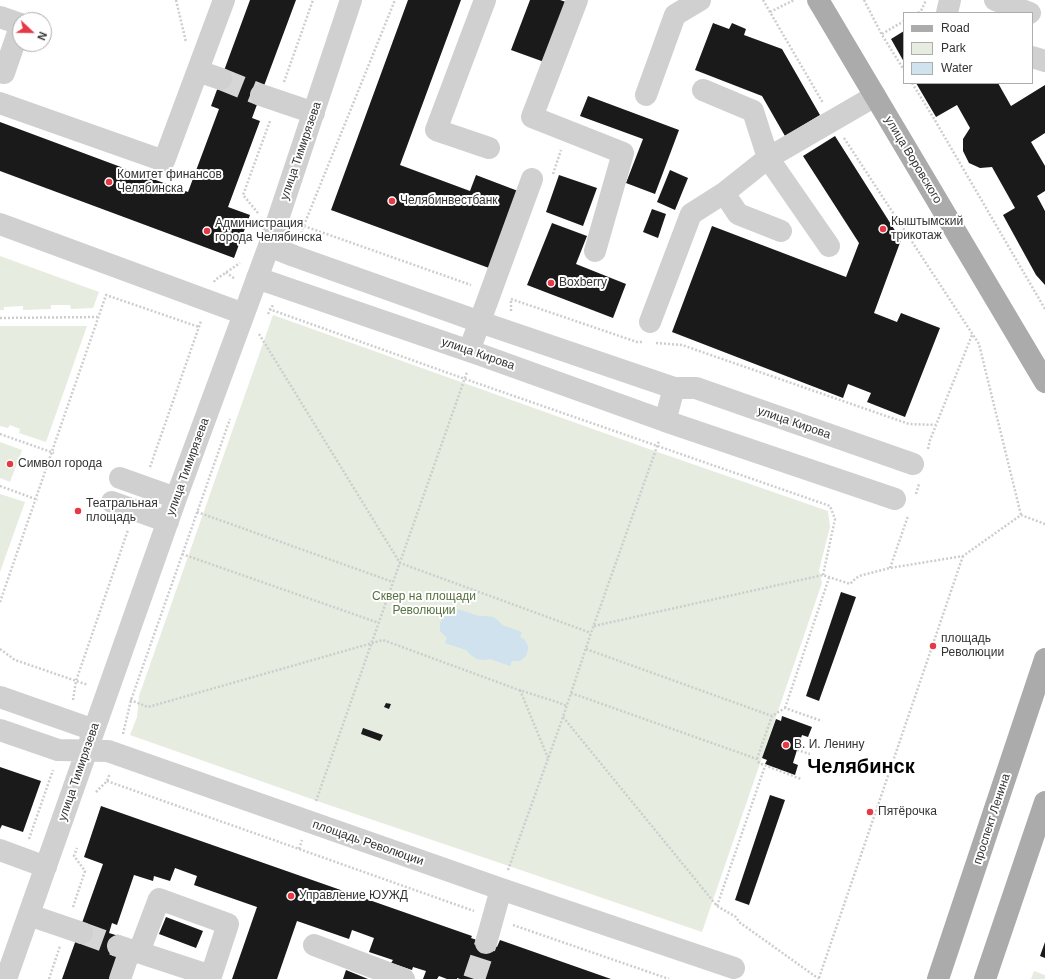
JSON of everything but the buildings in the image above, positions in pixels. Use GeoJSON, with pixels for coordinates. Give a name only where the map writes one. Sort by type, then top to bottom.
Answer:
{"type":"FeatureCollection","features":[{"type":"Feature","properties":{"kind":"main road","name":"улица Воровского"},"geometry":{"type":"LineString","coordinates":[[818,0],[1045,382]]}},
{"type":"Feature","properties":{"kind":"main road","name":"проспект Ленина"},"geometry":{"type":"LineString","coordinates":[[938,979],[1045,659]]}},
{"type":"Feature","properties":{"kind":"main road"},"geometry":{"type":"LineString","coordinates":[[985,979],[1045,802]]}},
{"type":"Feature","properties":{"kind":"street"},"geometry":{"type":"LineString","coordinates":[[0,103],[164,161],[224,0]]}},
{"type":"Feature","properties":{"kind":"street","name":"улица Тимирязева"},"geometry":{"type":"LineString","coordinates":[[6,979],[176,498],[269,246],[351,0]]}},
{"type":"Feature","properties":{"kind":"street"},"geometry":{"type":"LineString","coordinates":[[485,0],[436,130],[488,148]]}},
{"type":"Feature","properties":{"kind":"street"},"geometry":{"type":"LineString","coordinates":[[576,0],[532,117],[623,153],[595,251]]}},
{"type":"Feature","properties":{"kind":"street"},"geometry":{"type":"LineString","coordinates":[[646,95],[675,15],[700,0]]}},
{"type":"Feature","properties":{"kind":"street"},"geometry":{"type":"LineString","coordinates":[[947,12],[950,0]]}},
{"type":"Feature","properties":{"kind":"street"},"geometry":{"type":"LineString","coordinates":[[995,0],[1028,12]]}},
{"type":"Feature","properties":{"kind":"street"},"geometry":{"type":"LineString","coordinates":[[1033,14],[1045,19]]}},
{"type":"Feature","properties":{"kind":"street"},"geometry":{"type":"LineString","coordinates":[[0,17],[12,22]]}},
{"type":"Feature","properties":{"kind":"street"},"geometry":{"type":"LineString","coordinates":[[4,73],[12,50]]}},
{"type":"Feature","properties":{"kind":"street"},"geometry":{"type":"LineString","coordinates":[[1033,57],[1045,61]]}},
{"type":"Feature","properties":{"kind":"street"},"geometry":{"type":"LineString","coordinates":[[198,71],[221,79]]}},
{"type":"Feature","properties":{"kind":"street"},"geometry":{"type":"LineString","coordinates":[[702,90],[753,110],[768,158],[829,246]]}},
{"type":"Feature","properties":{"kind":"street"},"geometry":{"type":"LineString","coordinates":[[650,322],[692,214],[724,193],[768,158],[875,96]]}},
{"type":"Feature","properties":{"kind":"street"},"geometry":{"type":"LineString","coordinates":[[269,97],[314,113]]}},
{"type":"Feature","properties":{"kind":"street"},"geometry":{"type":"LineString","coordinates":[[469,351],[532,179]]}},
{"type":"Feature","properties":{"kind":"street"},"geometry":{"type":"LineString","coordinates":[[724,193],[738,214],[781,230]]}},
{"type":"Feature","properties":{"kind":"street"},"geometry":{"type":"LineString","coordinates":[[0,224],[244,314]]}},
{"type":"Feature","properties":{"kind":"street","name":"улица Кирова"},"geometry":{"type":"LineString","coordinates":[[269,246],[480,322],[674,388],[696,388],[916,473]]}},
{"type":"Feature","properties":{"kind":"street","name":"улица Кирова"},"geometry":{"type":"LineString","coordinates":[[257,278],[469,351],[665,421],[906,502]]}},
{"type":"Feature","properties":{"kind":"street"},"geometry":{"type":"LineString","coordinates":[[665,421],[674,388]]}},
{"type":"Feature","properties":{"kind":"street"},"geometry":{"type":"LineString","coordinates":[[120,478],[176,498]]}},
{"type":"Feature","properties":{"kind":"street"},"geometry":{"type":"LineString","coordinates":[[112,502],[168,522]]}},
{"type":"Feature","properties":{"kind":"street"},"geometry":{"type":"LineString","coordinates":[[0,697],[94,730]]}},
{"type":"Feature","properties":{"kind":"street","name":"площадь Революции"},"geometry":{"type":"LineString","coordinates":[[0,730],[58,750],[108,751],[501,889],[734,968]]}},
{"type":"Feature","properties":{"kind":"street"},"geometry":{"type":"LineString","coordinates":[[1,850],[46,867]]}},
{"type":"Feature","properties":{"kind":"street"},"geometry":{"type":"LineString","coordinates":[[486,943],[501,889]]}},
{"type":"Feature","properties":{"kind":"street"},"geometry":{"type":"LineString","coordinates":[[29,915],[74,930]]}},
{"type":"Feature","properties":{"kind":"street"},"geometry":{"type":"LineString","coordinates":[[314,945],[404,979]]}},
{"type":"Feature","properties":{"kind":"street"},"geometry":{"type":"LineString","coordinates":[[120,979],[129,949]]}},
{"type":"Feature","properties":{"kind":"path"},"geometry":{"type":"LineString","coordinates":[[176,0],[192,65],[198,71]]}},
{"type":"Feature","properties":{"kind":"path"},"geometry":{"type":"LineString","coordinates":[[259,214],[243,195],[269,97],[313,0]]}},
{"type":"Feature","properties":{"kind":"path"},"geometry":{"type":"LineString","coordinates":[[294,256],[304,226],[395,0]]}},
{"type":"Feature","properties":{"kind":"path"},"geometry":{"type":"LineString","coordinates":[[763,0],[833,120],[979,344],[1021,515]]}},
{"type":"Feature","properties":{"kind":"path"},"geometry":{"type":"LineString","coordinates":[[770,12],[794,0]]}},
{"type":"Feature","properties":{"kind":"path"},"geometry":{"type":"LineString","coordinates":[[864,0],[882,34],[903,68]]}},
{"type":"Feature","properties":{"kind":"path"},"geometry":{"type":"LineString","coordinates":[[920,12],[926,0]]}},
{"type":"Feature","properties":{"kind":"path"},"geometry":{"type":"LineString","coordinates":[[882,34],[903,22]]}},
{"type":"Feature","properties":{"kind":"path"},"geometry":{"type":"LineString","coordinates":[[913,84],[934,117],[1045,309]]}},
{"type":"Feature","properties":{"kind":"path"},"geometry":{"type":"LineString","coordinates":[[304,226],[491,293],[637,342],[645,343]]}},
{"type":"Feature","properties":{"kind":"path"},"geometry":{"type":"LineString","coordinates":[[226,272],[241,262]]}},
{"type":"Feature","properties":{"kind":"path"},"geometry":{"type":"LineString","coordinates":[[267,316],[283,287]]}},
{"type":"Feature","properties":{"kind":"path"},"geometry":{"type":"LineString","coordinates":[[0,602],[37,500],[106,294],[198,327]]}},
{"type":"Feature","properties":{"kind":"path"},"geometry":{"type":"LineString","coordinates":[[270,310],[830,506],[835,519],[823,575]]}},
{"type":"Feature","properties":{"kind":"path"},"geometry":{"type":"LineString","coordinates":[[0,318],[99,317]]}},
{"type":"Feature","properties":{"kind":"path"},"geometry":{"type":"LineString","coordinates":[[257,341],[260,334],[400,563],[591,633]]}},
{"type":"Feature","properties":{"kind":"path"},"geometry":{"type":"LineString","coordinates":[[930,440],[972,334]]}},
{"type":"Feature","properties":{"kind":"path"},"geometry":{"type":"LineString","coordinates":[[652,343],[682,345],[909,424],[936,425]]}},
{"type":"Feature","properties":{"kind":"path"},"geometry":{"type":"LineString","coordinates":[[299,849],[463,382]]}},
{"type":"Feature","properties":{"kind":"path"},"geometry":{"type":"LineString","coordinates":[[93,799],[96,792],[107,781],[122,739],[131,700],[231,415]]}},
{"type":"Feature","properties":{"kind":"path"},"geometry":{"type":"LineString","coordinates":[[0,434],[53,452]]}},
{"type":"Feature","properties":{"kind":"path"},"geometry":{"type":"LineString","coordinates":[[501,889],[567,706],[655,451]]}},
{"type":"Feature","properties":{"kind":"path"},"geometry":{"type":"LineString","coordinates":[[890,568],[906,502],[916,473]]}},
{"type":"Feature","properties":{"kind":"path"},"geometry":{"type":"LineString","coordinates":[[0,486],[37,500]]}},
{"type":"Feature","properties":{"kind":"path"},"geometry":{"type":"LineString","coordinates":[[197,512],[393,582]]}},
{"type":"Feature","properties":{"kind":"path"},"geometry":{"type":"LineString","coordinates":[[1021,515],[1045,524]]}},
{"type":"Feature","properties":{"kind":"path"},"geometry":{"type":"LineString","coordinates":[[594,626],[823,575],[850,584],[859,576],[890,568],[964,556],[1021,515]]}},
{"type":"Feature","properties":{"kind":"path"},"geometry":{"type":"LineString","coordinates":[[182,554],[379,623]]}},
{"type":"Feature","properties":{"kind":"path"},"geometry":{"type":"LineString","coordinates":[[563,717],[716,906],[736,917],[739,922],[819,979],[964,556]]}},
{"type":"Feature","properties":{"kind":"path"},"geometry":{"type":"LineString","coordinates":[[757,759],[772,716],[785,708],[830,578]]}},
{"type":"Feature","properties":{"kind":"path"},"geometry":{"type":"LineString","coordinates":[[131,700],[148,707],[383,640],[567,706]]}},
{"type":"Feature","properties":{"kind":"path"},"geometry":{"type":"LineString","coordinates":[[0,649],[15,660],[76,681]]}},
{"type":"Feature","properties":{"kind":"path"},"geometry":{"type":"LineString","coordinates":[[586,649],[772,716]]}},
{"type":"Feature","properties":{"kind":"path"},"geometry":{"type":"LineString","coordinates":[[519,690],[548,758]]}},
{"type":"Feature","properties":{"kind":"path"},"geometry":{"type":"LineString","coordinates":[[571,692],[757,759],[759,763],[765,766],[801,779]]}},
{"type":"Feature","properties":{"kind":"path"},"geometry":{"type":"LineString","coordinates":[[785,708],[822,721]]}},
{"type":"Feature","properties":{"kind":"path"},"geometry":{"type":"LineString","coordinates":[[797,750],[810,754]]}},
{"type":"Feature","properties":{"kind":"path"},"geometry":{"type":"LineString","coordinates":[[716,906],[765,766]]}},
{"type":"Feature","properties":{"kind":"path"},"geometry":{"type":"LineString","coordinates":[[1,850],[28,841],[51,776]]}},
{"type":"Feature","properties":{"kind":"path"},"geometry":{"type":"LineString","coordinates":[[107,781],[669,979]]}},
{"type":"Feature","properties":{"kind":"path"},"geometry":{"type":"LineString","coordinates":[[49,979],[74,930],[85,871],[74,856],[79,841]]}},
{"type":"Feature","properties":{"kind":"green space"},"geometry":{"type":"Polygon","coordinates":[[[0,256],[99,292],[93,308],[71,309],[70,305],[51,305],[51,309],[23,310],[23,306],[4,307],[4,310],[0,310],[0,256]]]}},
{"type":"Feature","properties":{"kind":"green space","name":"Сквер на площади Революции"},"geometry":{"type":"Polygon","coordinates":[[[273,315],[828,511],[830,527],[819,570],[822,583],[702,932],[323,803],[130,735],[137,717],[139,696],[273,315]]]}},
{"type":"Feature","properties":{"kind":"green space"},"geometry":{"type":"Polygon","coordinates":[[[0,326],[87,326],[46,442],[19,433],[20,429],[10,425],[8,428],[0,426],[0,326]]]}},
{"type":"Feature","properties":{"kind":"green space"},"geometry":{"type":"Polygon","coordinates":[[[0,442],[22,450],[10,482],[0,478],[0,442]]]}},
{"type":"Feature","properties":{"kind":"green space"},"geometry":{"type":"Polygon","coordinates":[[[0,494],[25,502],[0,572],[0,494]]]}},
{"type":"Feature","properties":{"kind":"green space"},"geometry":{"type":"Polygon","coordinates":[[[1034,971],[1045,975],[1045,979],[1031,979],[1034,971]]]}},
{"type":"Feature","properties":{"kind":"water"},"geometry":{"type":"Polygon","coordinates":[[[457,609],[479,616],[493,617],[502,625],[522,632],[520,637],[525,640],[528,646],[526,656],[520,661],[512,661],[510,666],[490,659],[477,659],[466,650],[445,643],[447,638],[440,631],[440,623],[446,615],[455,614],[457,609]]]}},
{"type":"Feature","properties":{"kind":"tunnel"},"geometry":{"type":"LineString","coordinates":[[221,79],[261,95]]}},
{"type":"Feature","properties":{"kind":"tunnel"},"geometry":{"type":"LineString","coordinates":[[82,933],[118,946]]}},
{"type":"Feature","properties":{"kind":"tunnel"},"geometry":{"type":"LineString","coordinates":[[474,979],[486,943]]}},
{"type":"Feature","properties":{"kind":"place","name":"Комитет финансов Челябинска"},"geometry":{"type":"Point","coordinates":[109,182]}},
{"type":"Feature","properties":{"kind":"place","name":"Челябинвестбанк"},"geometry":{"type":"Point","coordinates":[392,201]}},
{"type":"Feature","properties":{"kind":"place","name":"Кыштымский трикотаж"},"geometry":{"type":"Point","coordinates":[883,229]}},
{"type":"Feature","properties":{"kind":"place","name":"Администрация города Челябинска"},"geometry":{"type":"Point","coordinates":[207,231]}},
{"type":"Feature","properties":{"kind":"place","name":"Boxberry"},"geometry":{"type":"Point","coordinates":[551,283]}},
{"type":"Feature","properties":{"kind":"place","name":"Символ города"},"geometry":{"type":"Point","coordinates":[10,464]}},
{"type":"Feature","properties":{"kind":"place","name":"Театральная площадь"},"geometry":{"type":"Point","coordinates":[78,511]}},
{"type":"Feature","properties":{"kind":"place","name":"площадь Революции"},"geometry":{"type":"Point","coordinates":[933,646]}},
{"type":"Feature","properties":{"kind":"place","name":"В. И. Ленину"},"geometry":{"type":"Point","coordinates":[786,745]}},
{"type":"Feature","properties":{"kind":"place","name":"Пятёрочка"},"geometry":{"type":"Point","coordinates":[870,812]}},
{"type":"Feature","properties":{"kind":"place","name":"Управление ЮУЖД"},"geometry":{"type":"Point","coordinates":[291,896]}},
{"type":"Feature","properties":{"kind":"district","name":"Челябинск"},"geometry":{"type":"Point","coordinates":[861,767]}}]}
